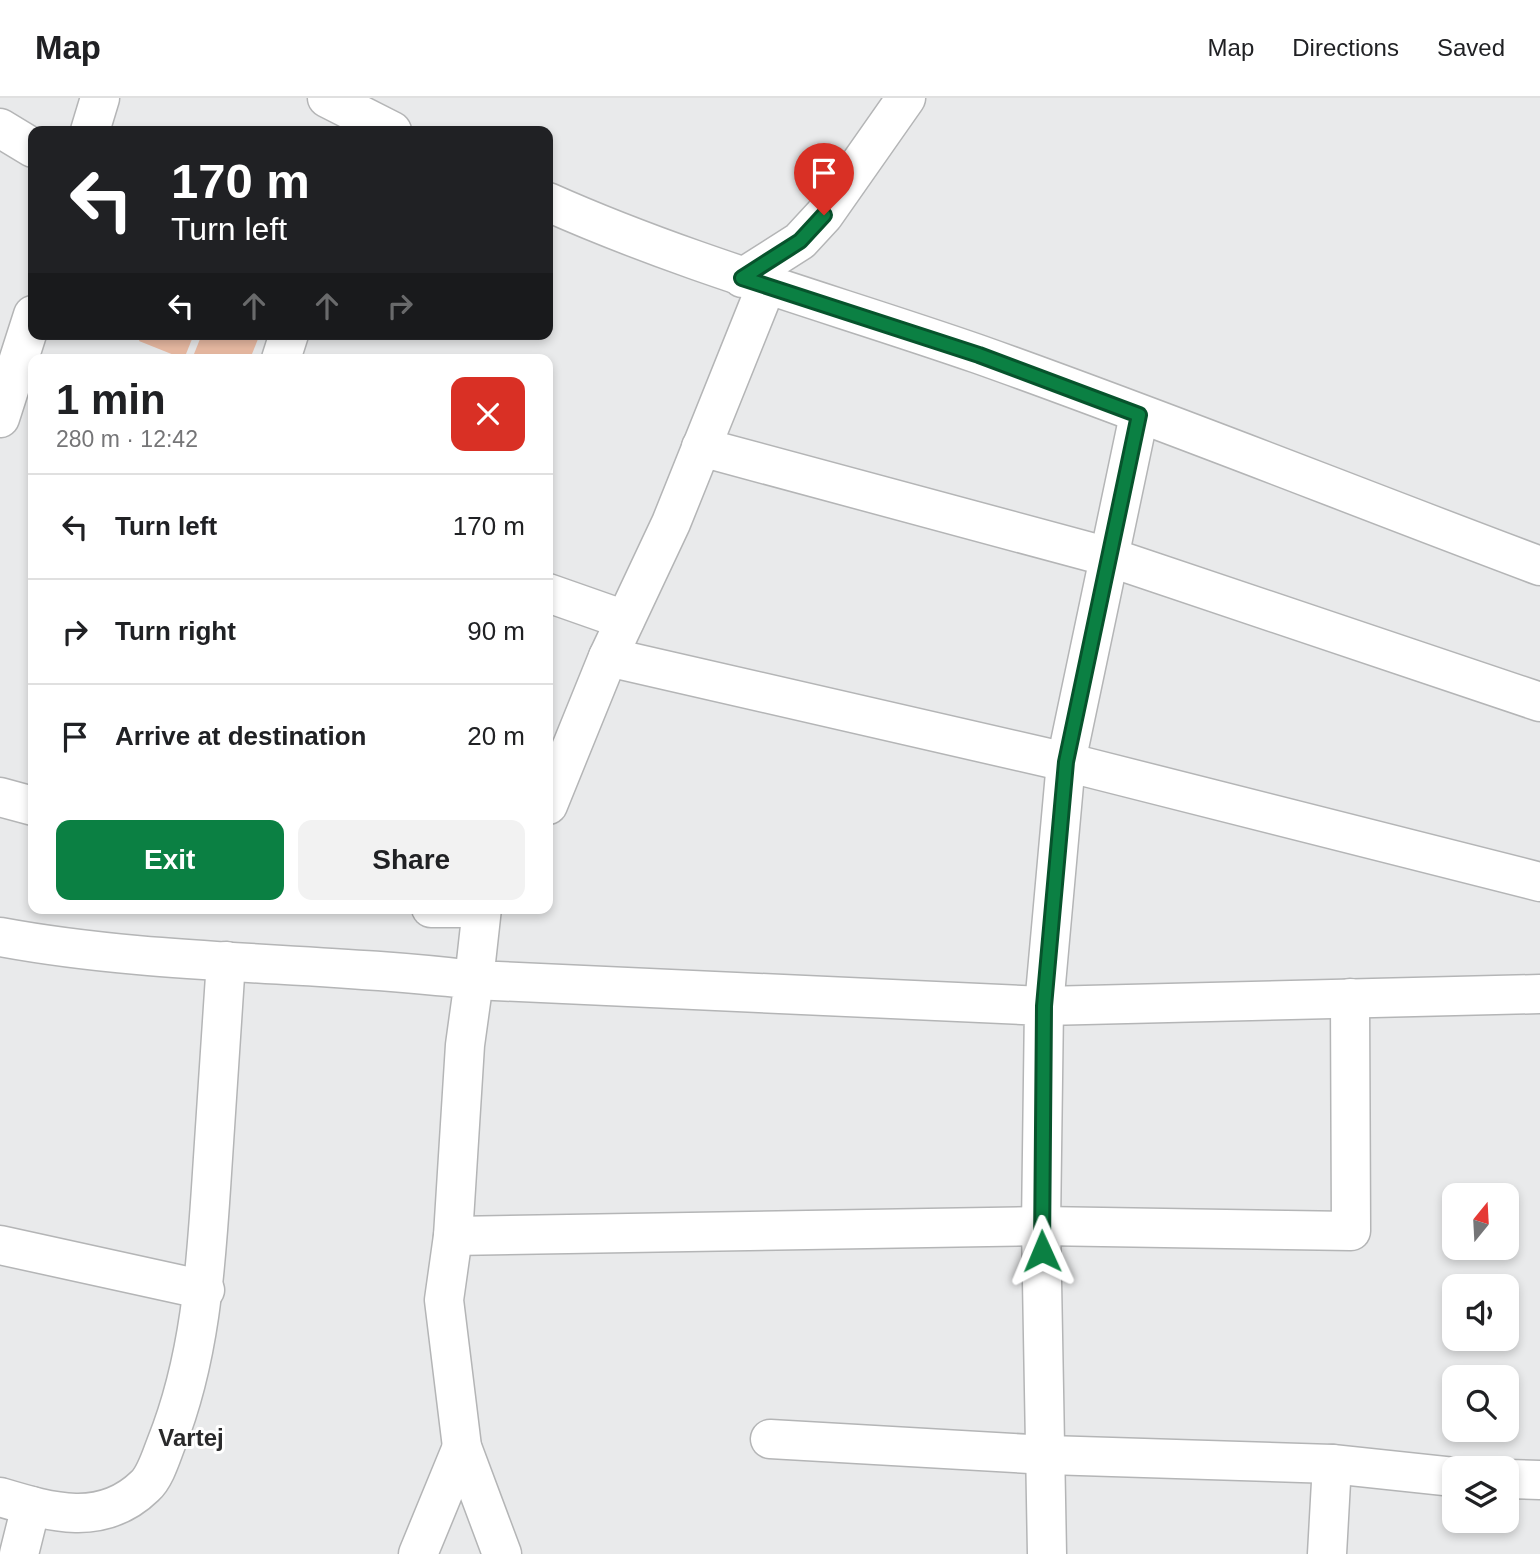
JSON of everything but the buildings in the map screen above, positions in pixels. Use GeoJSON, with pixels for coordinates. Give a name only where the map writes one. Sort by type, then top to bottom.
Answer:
{"type":"FeatureCollection","features":[{"type":"Feature","properties":{"kind":"main road"},"geometry":{"type":"LineString","coordinates":[[92,126],[100,98]]}},
{"type":"Feature","properties":{"kind":"main road"},"geometry":{"type":"LineString","coordinates":[[553,793],[608,657],[671,523],[701,447],[755,281],[800,241],[824,215],[906,98]]}},
{"type":"Feature","properties":{"kind":"main road"},"geometry":{"type":"LineString","coordinates":[[344,103],[383,126]]}},
{"type":"Feature","properties":{"kind":"main road"},"geometry":{"type":"LineString","coordinates":[[0,128],[28,145]]}},
{"type":"Feature","properties":{"kind":"main road"},"geometry":{"type":"LineString","coordinates":[[553,203],[599,225],[755,281],[979,355],[1540,566]]}},
{"type":"Feature","properties":{"kind":"main road"},"geometry":{"type":"LineString","coordinates":[[0,418],[28,331]]}},
{"type":"Feature","properties":{"kind":"main road"},"geometry":{"type":"LineString","coordinates":[[1047,1554],[1048,1455],[1041,1226],[1044,1006],[1066,762],[1139,415]]}},
{"type":"Feature","properties":{"kind":"main road"},"geometry":{"type":"LineString","coordinates":[[701,447],[1110,557],[1540,702]]}},
{"type":"Feature","properties":{"kind":"main road"},"geometry":{"type":"LineString","coordinates":[[553,595],[625,620]]}},
{"type":"Feature","properties":{"kind":"main road"},"geometry":{"type":"LineString","coordinates":[[608,657],[1066,762],[1540,882]]}},
{"type":"Feature","properties":{"kind":"main road"},"geometry":{"type":"LineString","coordinates":[[0,797],[28,805]]}},
{"type":"Feature","properties":{"kind":"main road"},"geometry":{"type":"LineString","coordinates":[[481,914],[466,1045],[453,1236],[444,1300],[462,1447],[502,1554]]}},
{"type":"Feature","properties":{"kind":"main road"},"geometry":{"type":"LineString","coordinates":[[0,937],[39,945],[226,961],[377,968],[474,980],[1044,1006],[1540,994]]}},
{"type":"Feature","properties":{"kind":"main road"},"geometry":{"type":"LineString","coordinates":[[19,1554],[16,1501],[81,1516],[118,1505],[146,1486],[174,1425],[205,1290],[226,961]]}},
{"type":"Feature","properties":{"kind":"main road"},"geometry":{"type":"LineString","coordinates":[[453,1236],[1041,1226],[1351,1231],[1350,998]]}},
{"type":"Feature","properties":{"kind":"main road"},"geometry":{"type":"LineString","coordinates":[[0,1245],[205,1290]]}},
{"type":"Feature","properties":{"kind":"main road"},"geometry":{"type":"LineString","coordinates":[[770,1439],[1048,1455],[1332,1464],[1442,1476]]}},
{"type":"Feature","properties":{"kind":"main road"},"geometry":{"type":"LineString","coordinates":[[418,1554],[462,1447]]}},
{"type":"Feature","properties":{"kind":"main road"},"geometry":{"type":"LineString","coordinates":[[1327,1554],[1332,1464]]}},
{"type":"Feature","properties":{"kind":"main road"},"geometry":{"type":"LineString","coordinates":[[1519,1479],[1540,1480]]}},
{"type":"Feature","properties":{"kind":"district","name":"Vartej"},"geometry":{"type":"Point","coordinates":[191,1437]}},
{"type":"Feature","properties":{"kind":"route"},"geometry":{"type":"LineString","coordinates":[[824,215],[800,241],[742,278],[979,355],[1139,415],[1066,762],[1044,1006],[1042,1251]]}}]}
